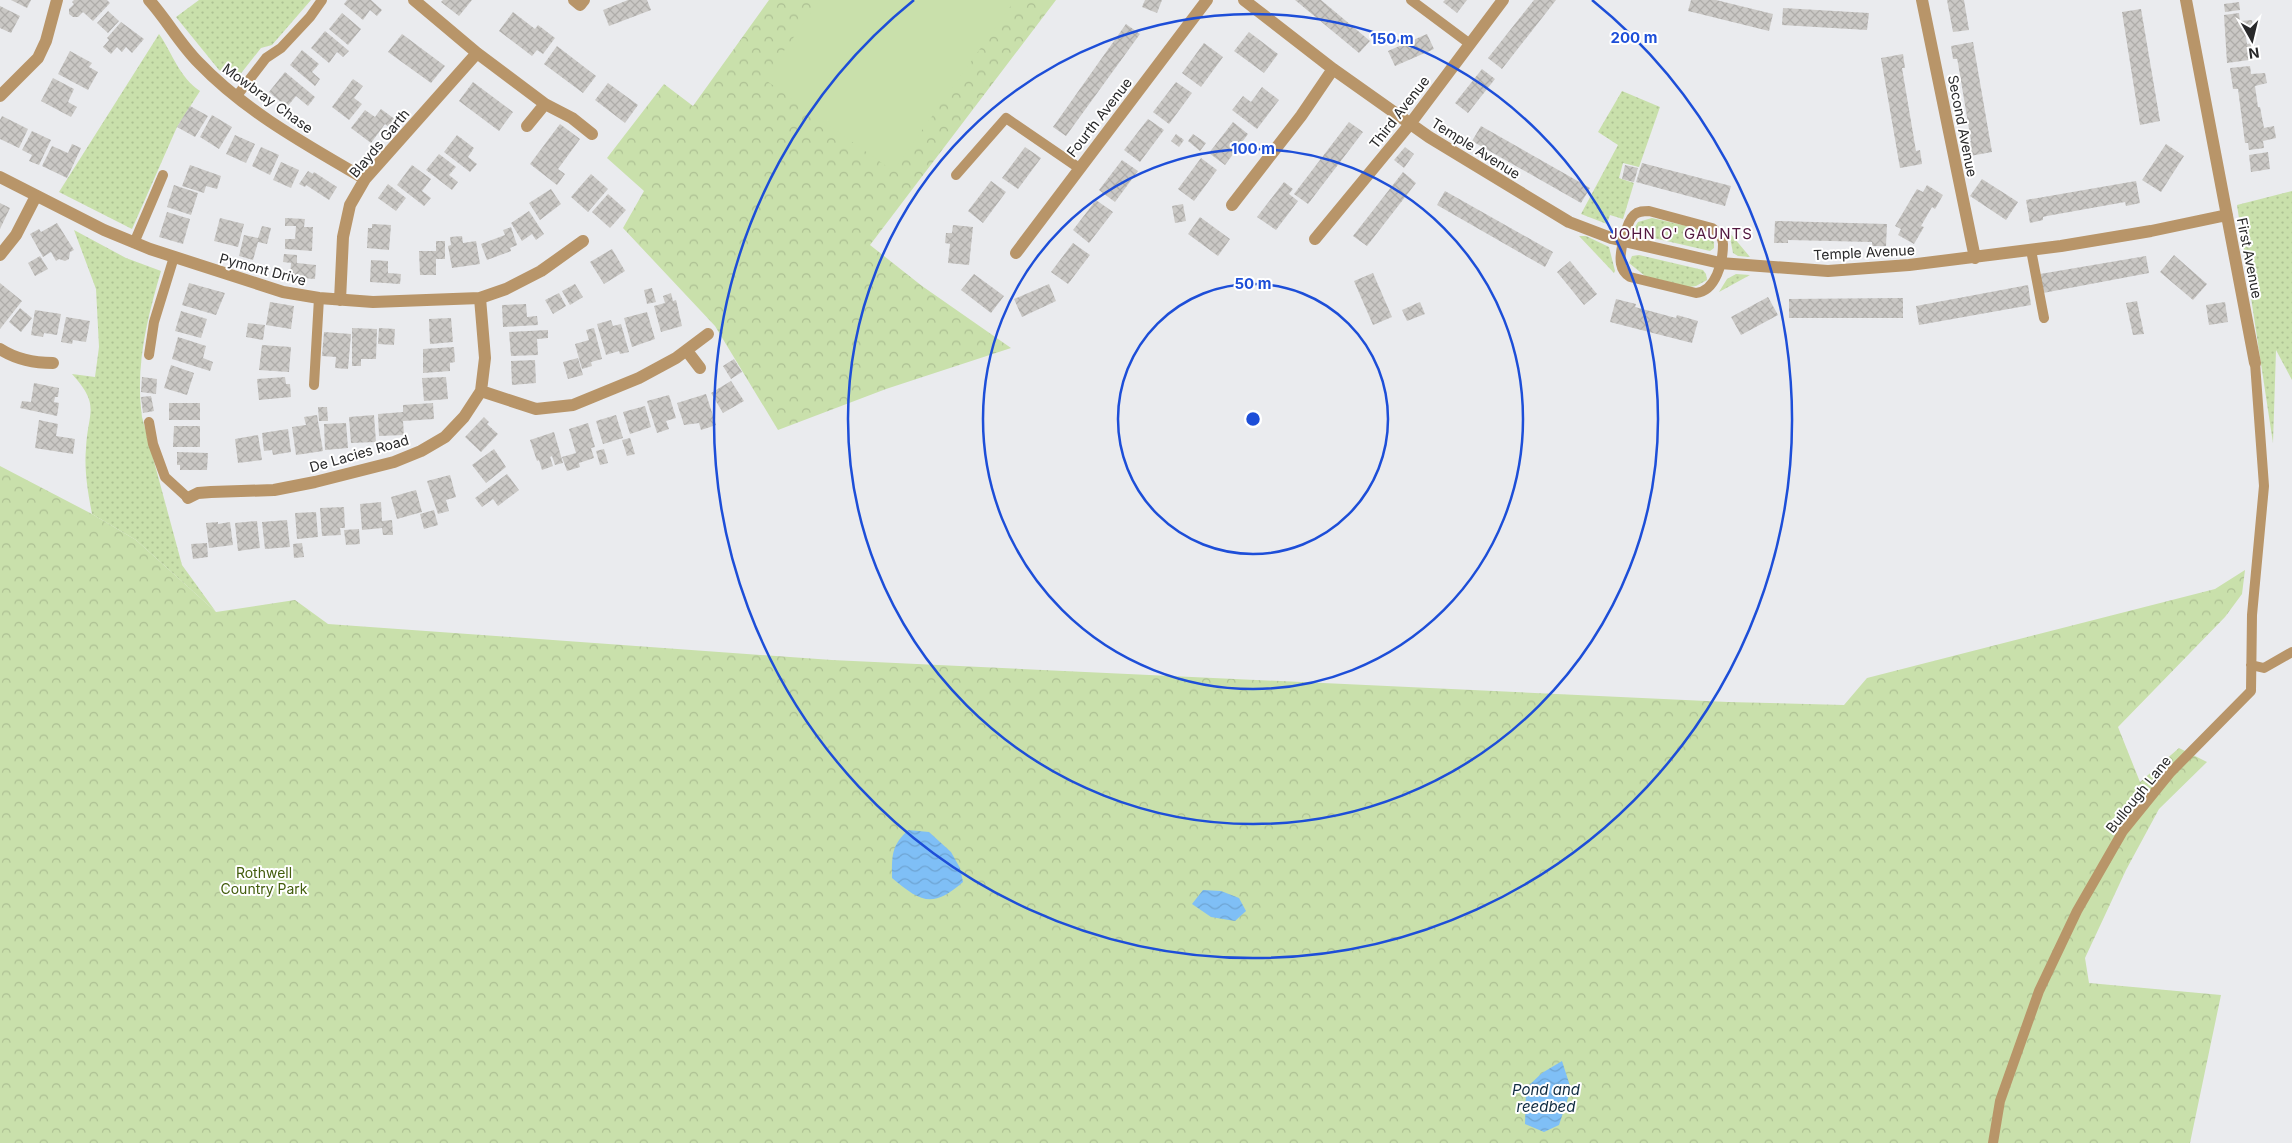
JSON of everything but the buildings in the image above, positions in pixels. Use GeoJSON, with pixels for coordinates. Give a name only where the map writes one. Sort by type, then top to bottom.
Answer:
{"type":"FeatureCollection","features":[{"type":"Feature","properties":{"kind":"street"},"geometry":{"type":"LineString","coordinates":[[0,96],[38,58],[46,41],[57,0]]}},
{"type":"Feature","properties":{"kind":"street","name":"Mowbray Chase"},"geometry":{"type":"LineString","coordinates":[[149,0],[175,36],[199,63],[236,97],[285,132],[365,179]]}},
{"type":"Feature","properties":{"kind":"street"},"geometry":{"type":"LineString","coordinates":[[414,0],[477,53],[545,104],[572,118],[592,134]]}},
{"type":"Feature","properties":{"kind":"street","name":"Fourth Avenue"},"geometry":{"type":"LineString","coordinates":[[1016,254],[1206,0]]}},
{"type":"Feature","properties":{"kind":"street","name":"Temple Avenue"},"geometry":{"type":"LineString","coordinates":[[1244,0],[1333,69],[1429,137],[1569,222],[1624,241],[1720,262],[1828,271],[1975,258],[2151,231],[2227,215]]}},
{"type":"Feature","properties":{"kind":"street","name":"Third Avenue"},"geometry":{"type":"LineString","coordinates":[[1315,239],[1410,124],[1503,0]]}},
{"type":"Feature","properties":{"kind":"street","name":"Second Avenue"},"geometry":{"type":"LineString","coordinates":[[1922,0],[1975,258]]}},
{"type":"Feature","properties":{"kind":"street","name":"First Avenue"},"geometry":{"type":"LineString","coordinates":[[2186,0],[2255,364]]}},
{"type":"Feature","properties":{"kind":"street","name":"Blayds Garth"},"geometry":{"type":"LineString","coordinates":[[340,300],[343,237],[350,205],[365,179],[477,53]]}},
{"type":"Feature","properties":{"kind":"street"},"geometry":{"type":"LineString","coordinates":[[1232,205],[1301,116],[1333,69]]}},
{"type":"Feature","properties":{"kind":"street"},"geometry":{"type":"LineString","coordinates":[[527,126],[545,104]]}},
{"type":"Feature","properties":{"kind":"street","name":"Pymont Drive"},"geometry":{"type":"LineString","coordinates":[[0,177],[104,230],[134,243],[283,292],[319,298],[373,302],[480,298],[506,289],[541,271],[583,241]]}},
{"type":"Feature","properties":{"kind":"street"},"geometry":{"type":"LineString","coordinates":[[0,255],[16,235],[36,196]]}},
{"type":"Feature","properties":{"kind":"street","name":"De Lacies Road"},"geometry":{"type":"LineString","coordinates":[[188,498],[198,493],[238,493],[274,490],[394,462],[421,451],[445,437],[464,418],[481,391],[484,358],[480,298]]}},
{"type":"Feature","properties":{"kind":"street"},"geometry":{"type":"LineString","coordinates":[[481,391],[536,409],[573,405],[639,378],[687,351],[708,334]]}},
{"type":"Feature","properties":{"kind":"street"},"geometry":{"type":"LineString","coordinates":[[0,349],[27,362],[53,363]]}},
{"type":"Feature","properties":{"kind":"street"},"geometry":{"type":"LineString","coordinates":[[687,351],[700,368]]}},
{"type":"Feature","properties":{"kind":"lane"},"geometry":{"type":"LineString","coordinates":[[236,97],[266,58],[281,48],[310,17],[322,0]]}},
{"type":"Feature","properties":{"kind":"lane"},"geometry":{"type":"LineString","coordinates":[[1411,0],[1470,44]]}},
{"type":"Feature","properties":{"kind":"lane"},"geometry":{"type":"LineString","coordinates":[[956,175],[1006,118],[1079,168]]}},
{"type":"Feature","properties":{"kind":"lane"},"geometry":{"type":"LineString","coordinates":[[134,243],[163,175]]}},
{"type":"Feature","properties":{"kind":"lane"},"geometry":{"type":"LineString","coordinates":[[1649,211],[1712,228],[1721,238],[1723,244],[1720,262],[1711,286],[1707,290],[1696,292],[1630,277],[1622,270],[1621,265],[1624,241],[1630,219],[1638,212],[1649,211]]}},
{"type":"Feature","properties":{"kind":"lane"},"geometry":{"type":"LineString","coordinates":[[2031,250],[2044,318]]}},
{"type":"Feature","properties":{"kind":"lane"},"geometry":{"type":"LineString","coordinates":[[149,355],[154,322],[174,257]]}},
{"type":"Feature","properties":{"kind":"lane"},"geometry":{"type":"LineString","coordinates":[[314,385],[319,298]]}},
{"type":"Feature","properties":{"kind":"lane","name":"First Avenue"},"geometry":{"type":"LineString","coordinates":[[2255,364],[2264,486],[2260,524]]}},
{"type":"Feature","properties":{"kind":"lane"},"geometry":{"type":"LineString","coordinates":[[149,422],[153,444],[165,477],[188,498]]}},
{"type":"Feature","properties":{"kind":"lane","name":"Bullough Lane"},"geometry":{"type":"LineString","coordinates":[[1994,1143],[2000,1101],[2038,991],[2077,911],[2123,831],[2170,773],[2251,691],[2252,615],[2260,524]]}},
{"type":"Feature","properties":{"kind":"lane"},"geometry":{"type":"LineString","coordinates":[[2251,665],[2264,668],[2292,652]]}},
{"type":"Feature","properties":{"kind":"green space"},"geometry":{"type":"Polygon","coordinates":[[[199,0],[311,0],[272,45],[261,48],[235,81],[219,70],[176,17],[199,0]]]}},
{"type":"Feature","properties":{"kind":"green space"},"geometry":{"type":"Polygon","coordinates":[[[769,0],[1056,0],[870,245],[922,286],[1011,348],[886,389],[778,430],[715,326],[623,228],[644,191],[607,158],[664,84],[693,106],[769,0]]]}},
{"type":"Feature","properties":{"kind":"green space"},"geometry":{"type":"Polygon","coordinates":[[[820,0],[1015,0],[893,171],[764,79],[820,0]]]}},
{"type":"Feature","properties":{"kind":"green space"},"geometry":{"type":"Polygon","coordinates":[[[159,34],[181,72],[200,91],[177,127],[132,229],[59,192],[159,34]]]}},
{"type":"Feature","properties":{"kind":"green space"},"geometry":{"type":"Polygon","coordinates":[[[1622,91],[1660,107],[1639,167],[1623,163],[1619,178],[1634,183],[1623,219],[1610,215],[1607,224],[1581,214],[1618,145],[1598,132],[1622,91]]]}},
{"type":"Feature","properties":{"kind":"green space"},"geometry":{"type":"Polygon","coordinates":[[[2292,191],[2292,380],[2276,350],[2273,443],[2237,205],[2292,191]]]}},
{"type":"Feature","properties":{"kind":"green space"},"geometry":{"type":"Polygon","coordinates":[[[1652,218],[1700,229],[1714,242],[1714,248],[1710,251],[1636,234],[1635,227],[1638,222],[1652,218]]]}},
{"type":"Feature","properties":{"kind":"green space"},"geometry":{"type":"Polygon","coordinates":[[[74,230],[126,258],[161,271],[147,325],[141,361],[140,398],[142,417],[182,565],[216,612],[136,540],[92,514],[86,465],[90,402],[87,394],[72,374],[95,377],[99,347],[96,289],[74,230]]]}},
{"type":"Feature","properties":{"kind":"green space"},"geometry":{"type":"Polygon","coordinates":[[[1729,232],[1750,257],[1738,256],[1733,253],[1729,232]]]}},
{"type":"Feature","properties":{"kind":"green space"},"geometry":{"type":"Polygon","coordinates":[[[1579,236],[1586,236],[1609,247],[1614,273],[1579,236]]]}},
{"type":"Feature","properties":{"kind":"green space"},"geometry":{"type":"Polygon","coordinates":[[[1639,255],[1703,270],[1707,280],[1696,286],[1689,287],[1645,276],[1629,263],[1632,256],[1639,255]]]}},
{"type":"Feature","properties":{"kind":"green space"},"geometry":{"type":"Polygon","coordinates":[[[1736,274],[1750,275],[1719,292],[1727,279],[1736,274]]]}},
{"type":"Feature","properties":{"kind":"green space","name":"Rothwell Country Park"},"geometry":{"type":"Polygon","coordinates":[[[0,466],[92,514],[136,540],[216,612],[295,600],[328,624],[832,660],[1728,702],[1844,705],[1867,678],[2215,589],[2245,570],[2242,594],[2225,617],[2118,727],[2140,782],[2179,748],[2207,762],[2159,809],[2126,870],[2085,958],[2089,983],[2221,995],[2190,1143],[0,1143],[0,466]]]}},
{"type":"Feature","properties":{"kind":"water"},"geometry":{"type":"Polygon","coordinates":[[[908,830],[929,832],[951,852],[960,868],[963,882],[943,896],[927,899],[911,893],[892,878],[895,846],[908,830]]]}},
{"type":"Feature","properties":{"kind":"water"},"geometry":{"type":"Polygon","coordinates":[[[1203,890],[1221,891],[1239,898],[1246,911],[1235,921],[1211,917],[1192,904],[1203,890]]]}},
{"type":"Feature","properties":{"kind":"water","name":"Pond and reedbed"},"geometry":{"type":"Polygon","coordinates":[[[1562,1061],[1571,1089],[1559,1125],[1544,1132],[1525,1124],[1526,1088],[1542,1073],[1562,1061]]]}},
{"type":"Feature","properties":{"kind":"district","name":"JOHN O' GAUNTS"},"geometry":{"type":"Point","coordinates":[1681,233]}}]}
